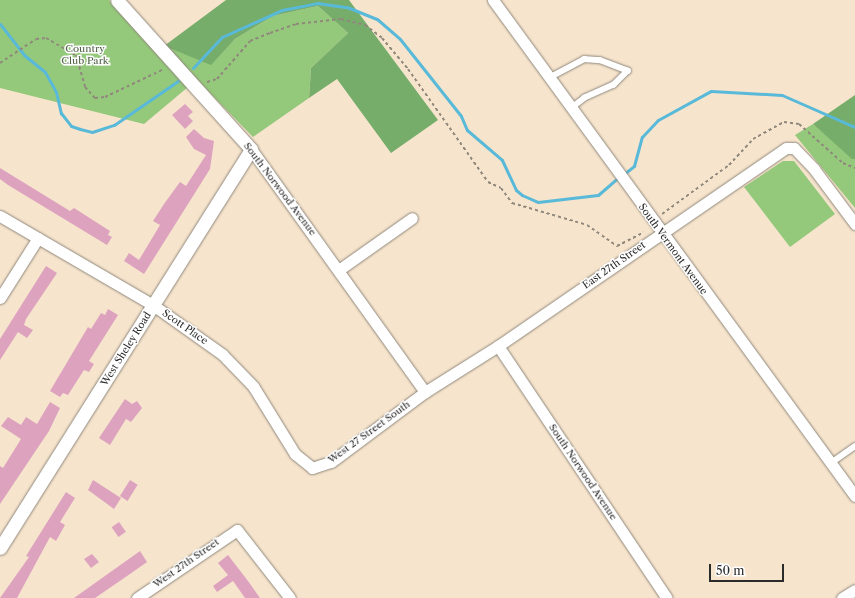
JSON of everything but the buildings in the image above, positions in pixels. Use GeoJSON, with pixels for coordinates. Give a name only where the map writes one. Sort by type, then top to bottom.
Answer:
{"type":"FeatureCollection","features":[{"type":"Feature","properties":{"kind":"street","name":"South Norwood Avenue"},"geometry":{"type":"LineString","coordinates":[[116,0],[251,149],[340,269],[425,392]]}},
{"type":"Feature","properties":{"kind":"street","name":"South Vermont Avenue"},"geometry":{"type":"LineString","coordinates":[[493,0],[659,230],[855,496]]}},
{"type":"Feature","properties":{"kind":"street","name":"East 27th Street"},"geometry":{"type":"LineString","coordinates":[[425,392],[498,346],[659,230],[791,148],[814,169],[855,224]]}},
{"type":"Feature","properties":{"kind":"street","name":"West Sheley Road"},"geometry":{"type":"LineString","coordinates":[[0,548],[251,149]]}},
{"type":"Feature","properties":{"kind":"street","name":"Scott Place"},"geometry":{"type":"LineString","coordinates":[[0,216],[154,305],[237,367],[295,454],[312,468]]}},
{"type":"Feature","properties":{"kind":"street"},"geometry":{"type":"LineString","coordinates":[[340,269],[412,218]]}},
{"type":"Feature","properties":{"kind":"street"},"geometry":{"type":"LineString","coordinates":[[0,298],[38,238]]}},
{"type":"Feature","properties":{"kind":"street","name":"South Norwood Avenue"},"geometry":{"type":"LineString","coordinates":[[498,346],[667,598]]}},
{"type":"Feature","properties":{"kind":"street","name":"West 27 Street South"},"geometry":{"type":"LineString","coordinates":[[312,468],[331,462],[425,392]]}},
{"type":"Feature","properties":{"kind":"street","name":"West 27th Street"},"geometry":{"type":"LineString","coordinates":[[137,598],[237,530],[290,598]]}},
{"type":"Feature","properties":{"kind":"street"},"geometry":{"type":"LineString","coordinates":[[842,598],[855,590]]}},
{"type":"Feature","properties":{"kind":"lane"},"geometry":{"type":"LineString","coordinates":[[549,78],[584,59],[600,60],[628,72],[614,86],[585,98],[571,109]]}},
{"type":"Feature","properties":{"kind":"lane"},"geometry":{"type":"LineString","coordinates":[[831,463],[855,446]]}},
{"type":"Feature","properties":{"kind":"path"},"geometry":{"type":"LineString","coordinates":[[201,82],[217,79],[250,41],[270,33],[296,24],[341,18],[364,25],[382,38],[408,69],[488,182],[501,188],[512,203],[587,225],[617,246],[659,230],[663,221],[661,215],[729,165],[753,140],[784,122],[799,124],[840,160],[855,168]]}},
{"type":"Feature","properties":{"kind":"path"},"geometry":{"type":"LineString","coordinates":[[0,63],[36,39],[46,38],[72,51],[81,64],[86,90],[95,98],[105,97],[170,66]]}},
{"type":"Feature","properties":{"kind":"green space","name":"Country Club Park"},"geometry":{"type":"Polygon","coordinates":[[[0,0],[109,0],[188,87],[144,124],[0,88],[0,0]]]}},
{"type":"Feature","properties":{"kind":"green space"},"geometry":{"type":"Polygon","coordinates":[[[226,0],[349,0],[438,120],[391,153],[337,79],[309,98],[311,68],[348,33],[318,6],[273,16],[235,39],[211,65],[164,46],[226,0]]]}},
{"type":"Feature","properties":{"kind":"green space"},"geometry":{"type":"Polygon","coordinates":[[[318,6],[348,33],[311,68],[309,98],[253,137],[164,46],[211,64],[235,39],[273,16],[318,6]]]}},
{"type":"Feature","properties":{"kind":"green space"},"geometry":{"type":"Polygon","coordinates":[[[855,95],[855,159],[852,159],[813,124],[855,95]]]}},
{"type":"Feature","properties":{"kind":"green space"},"geometry":{"type":"Polygon","coordinates":[[[813,124],[855,159],[855,208],[795,135],[813,124]]]}},
{"type":"Feature","properties":{"kind":"green space"},"geometry":{"type":"Polygon","coordinates":[[[783,161],[794,161],[835,214],[790,247],[744,187],[783,161]]]}},
{"type":"Feature","properties":{"kind":"waterway"},"geometry":{"type":"LineString","coordinates":[[193,68],[222,37],[282,10],[317,3],[347,7],[377,19],[400,39],[461,116],[467,130],[502,160],[516,190],[522,195],[538,202],[598,195],[619,177]]}},
{"type":"Feature","properties":{"kind":"waterway"},"geometry":{"type":"LineString","coordinates":[[0,24],[24,55],[45,72],[56,92],[61,113],[71,126],[80,129],[92,132],[114,125],[178,81]]}},
{"type":"Feature","properties":{"kind":"waterway"},"geometry":{"type":"LineString","coordinates":[[624,174],[634,166],[642,137],[658,120],[711,91],[782,95],[855,127]]}}]}
